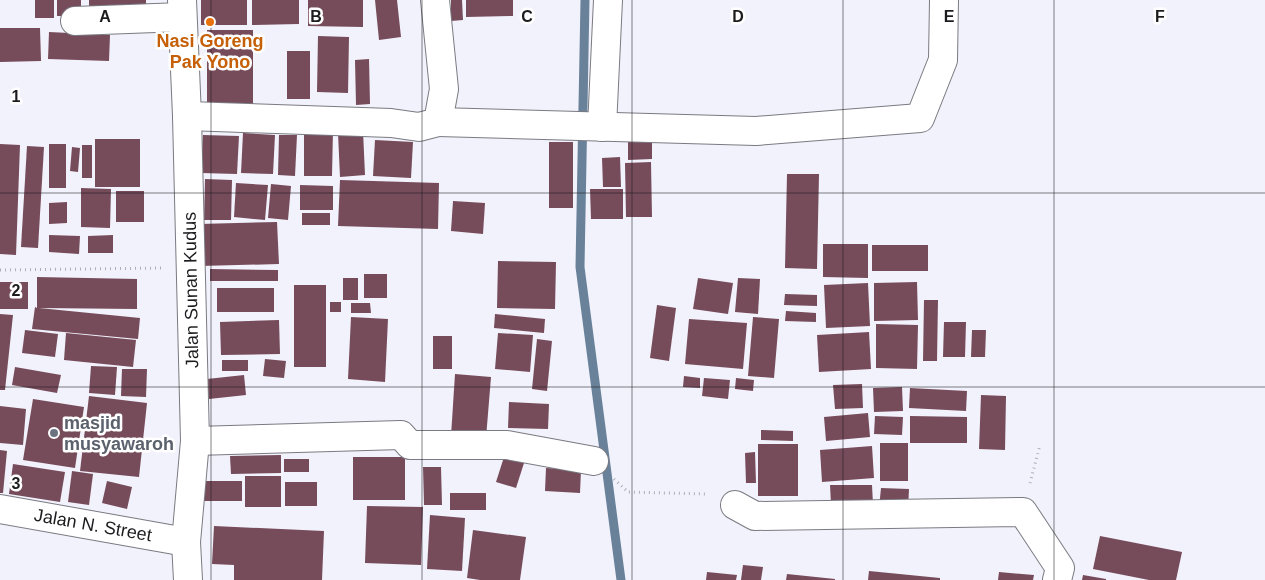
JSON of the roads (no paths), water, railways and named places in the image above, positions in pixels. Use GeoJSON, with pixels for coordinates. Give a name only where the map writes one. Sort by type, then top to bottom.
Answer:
{"type":"FeatureCollection","features":[{"type":"Feature","properties":{"kind":"street"},"geometry":{"type":"LineString","coordinates":[[435,0],[444,89],[438,122]]}},
{"type":"Feature","properties":{"kind":"street"},"geometry":{"type":"LineString","coordinates":[[602,127],[608,0]]}},
{"type":"Feature","properties":{"kind":"street"},"geometry":{"type":"LineString","coordinates":[[187,116],[391,123],[419,127],[438,122],[756,131],[920,118],[943,60],[944,0]]}},
{"type":"Feature","properties":{"kind":"street"},"geometry":{"type":"LineString","coordinates":[[75,21],[182,9]]}},
{"type":"Feature","properties":{"kind":"street","name":"Jalan Sunan Kudus"},"geometry":{"type":"LineString","coordinates":[[182,9],[187,116],[195,441],[186,542],[188,580]]}},
{"type":"Feature","properties":{"kind":"street"},"geometry":{"type":"LineString","coordinates":[[195,441],[401,436],[410,445],[507,445],[594,461]]}},
{"type":"Feature","properties":{"kind":"street"},"geometry":{"type":"LineString","coordinates":[[735,505],[755,516],[1023,512],[1060,568],[1058,580]]}},
{"type":"Feature","properties":{"kind":"street","name":"Jalan N. Street"},"geometry":{"type":"LineString","coordinates":[[0,509],[186,542]]}},
{"type":"Feature","properties":{"kind":"waterway"},"geometry":{"type":"LineString","coordinates":[[585,0],[580,267],[621,580]]}},
{"type":"Feature","properties":{"kind":"place","name":"Nasi Goreng Pak Yono"},"geometry":{"type":"Point","coordinates":[210,22]}},
{"type":"Feature","properties":{"kind":"place","name":"masjid musyawaroh"},"geometry":{"type":"Point","coordinates":[54,433]}}]}
